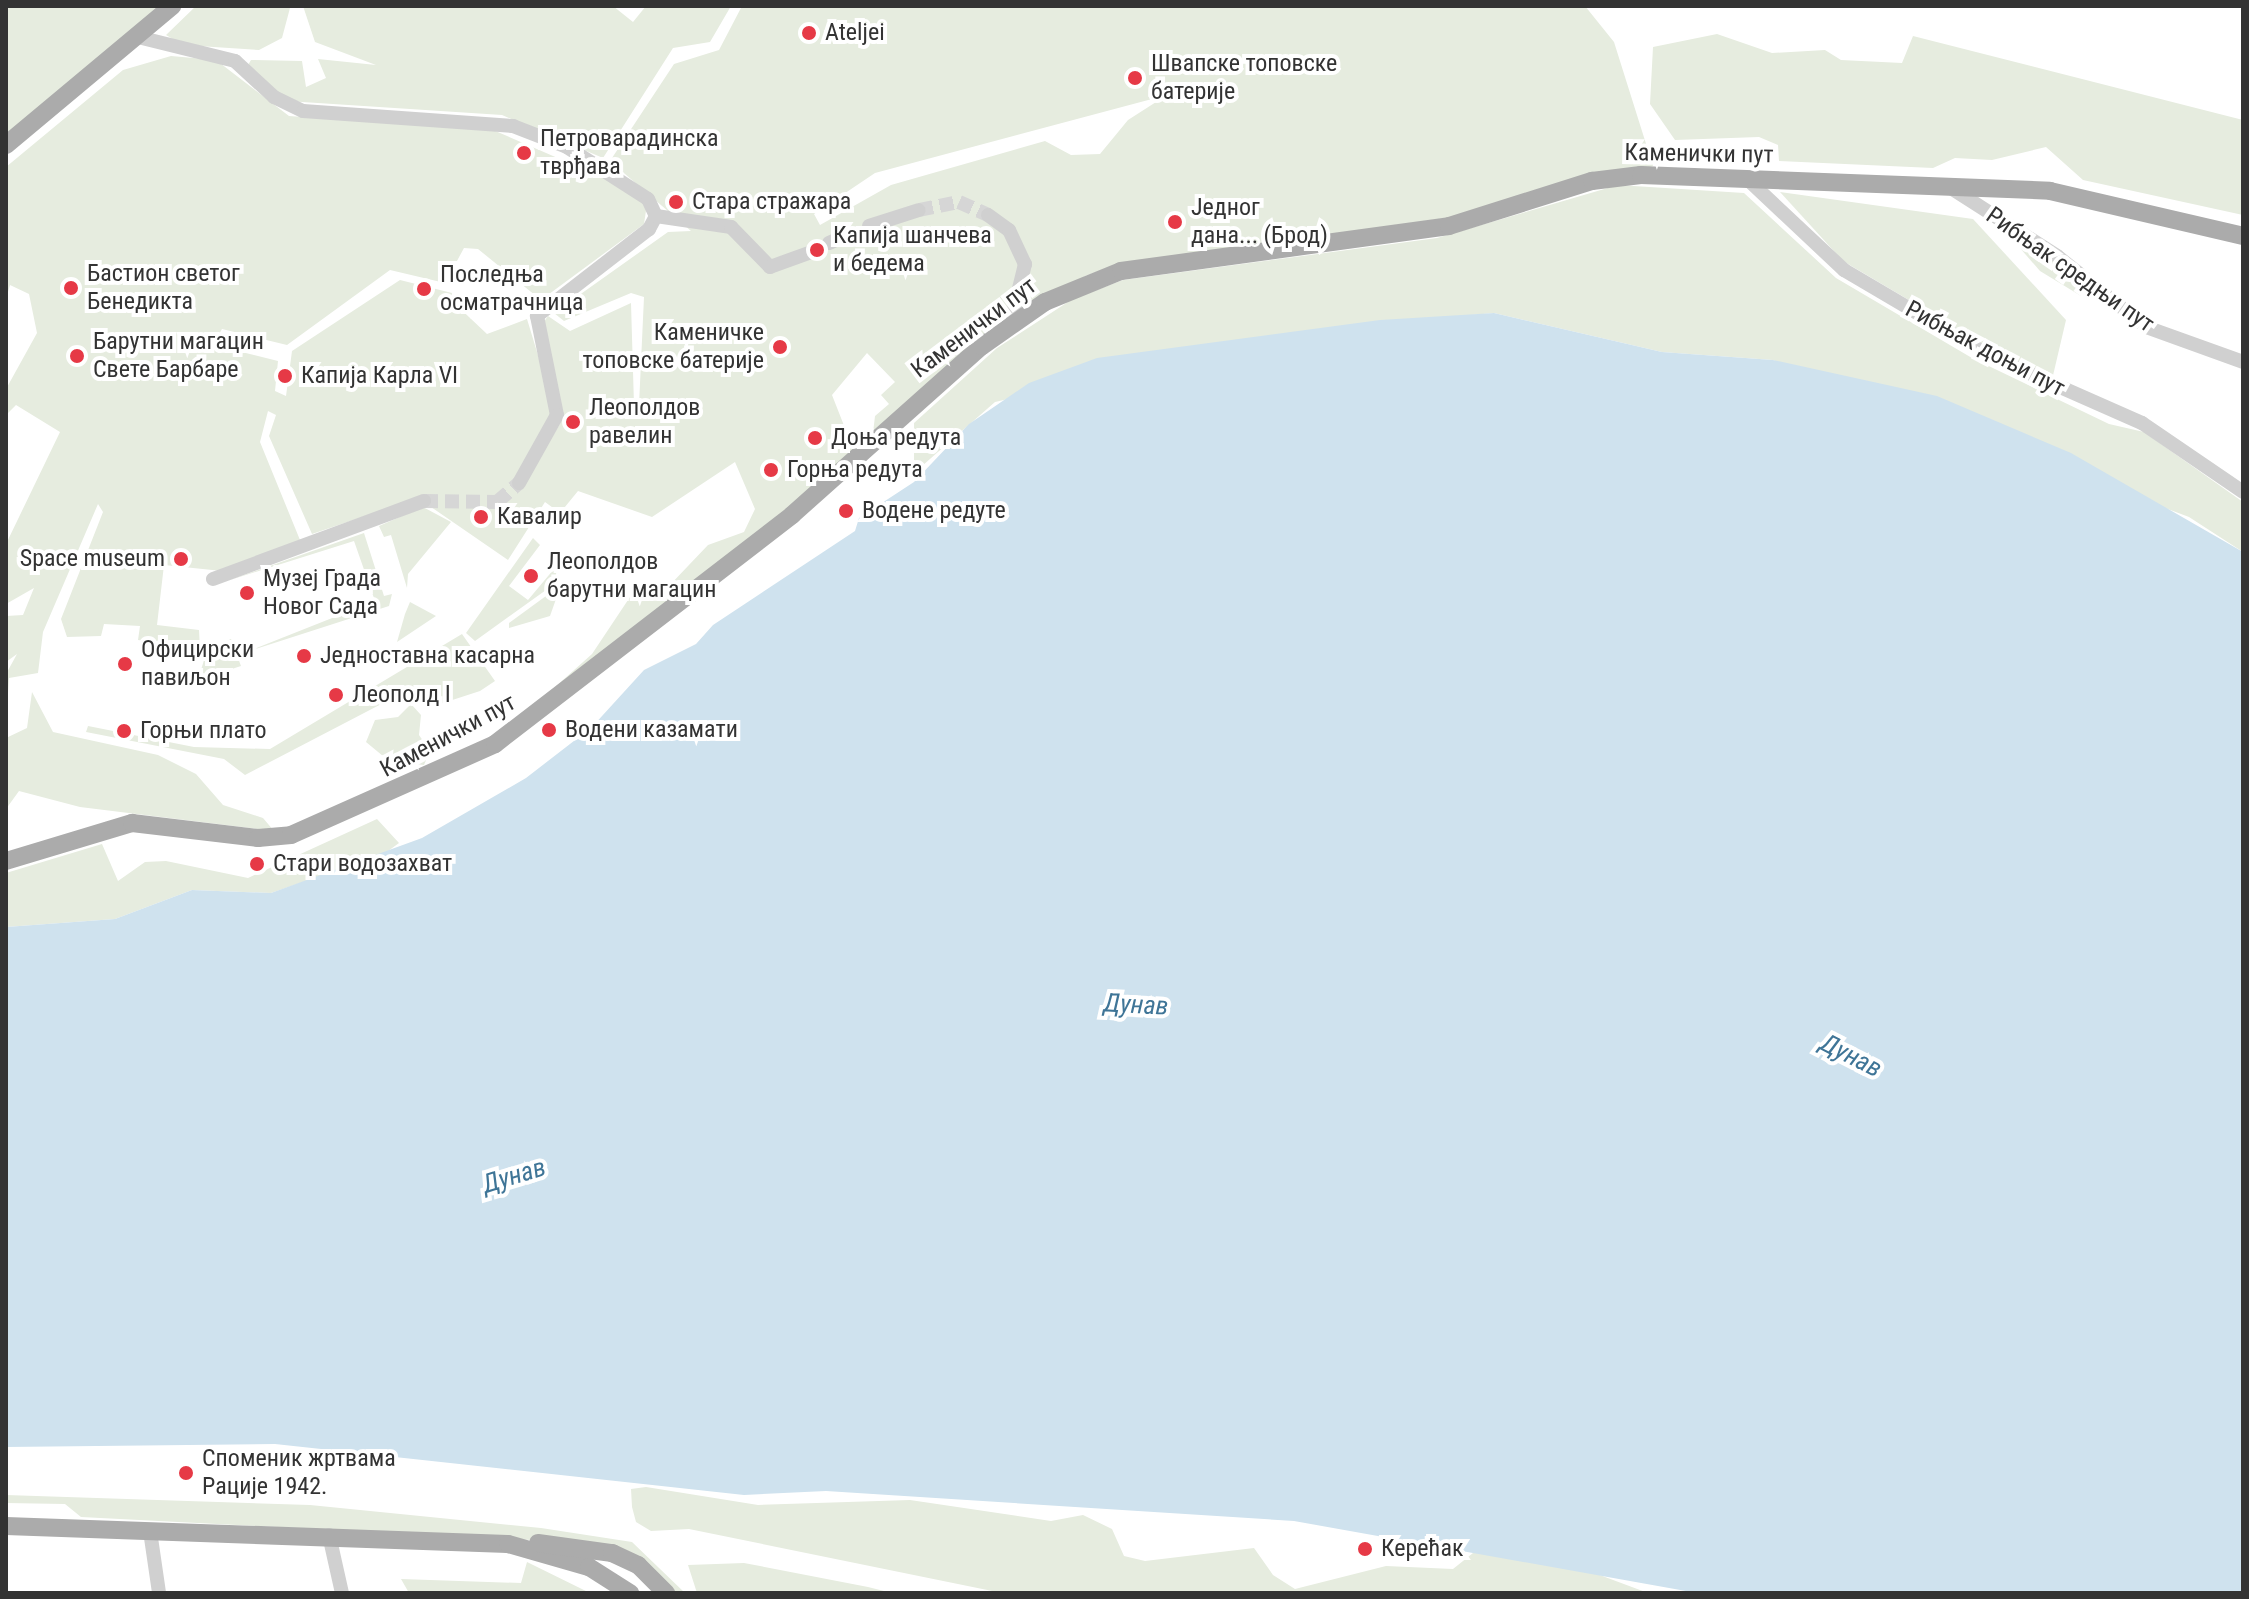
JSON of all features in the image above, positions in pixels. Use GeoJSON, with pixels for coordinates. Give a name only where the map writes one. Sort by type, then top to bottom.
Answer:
{"type":"FeatureCollection","features":[{"type":"Feature","properties":{"kind":"main road"},"geometry":{"type":"LineString","coordinates":[[6,145],[142,38],[172,6]]}},
{"type":"Feature","properties":{"kind":"main road","name":"Каменички пут"},"geometry":{"type":"LineString","coordinates":[[6,861],[132,823],[258,838],[291,835],[495,744],[792,515],[1010,325],[1087,281],[1150,265],[1449,226],[1613,176],[1744,177],[1947,185],[2102,199],[2243,236]]}},
{"type":"Feature","properties":{"kind":"main road"},"geometry":{"type":"LineString","coordinates":[[6,1526],[329,1535],[612,1553],[638,1565],[666,1593]]}},
{"type":"Feature","properties":{"kind":"main road"},"geometry":{"type":"LineString","coordinates":[[508,1544],[604,1576],[630,1593]]}},
{"type":"Feature","properties":{"kind":"street"},"geometry":{"type":"LineString","coordinates":[[142,38],[235,61],[274,97],[303,111],[513,126],[603,167],[648,199],[656,216],[682,223],[731,227],[770,267],[849,234]]}},
{"type":"Feature","properties":{"kind":"street","name":"Рибњак доњи пут"},"geometry":{"type":"LineString","coordinates":[[1744,177],[1844,270],[1990,356],[2142,423],[2243,492]]}},
{"type":"Feature","properties":{"kind":"street","name":"Рибњак средњи пут"},"geometry":{"type":"LineString","coordinates":[[1947,185],[2068,263],[2146,327],[2243,362]]}},
{"type":"Feature","properties":{"kind":"street"},"geometry":{"type":"LineString","coordinates":[[869,226],[919,210]]}},
{"type":"Feature","properties":{"kind":"street"},"geometry":{"type":"LineString","coordinates":[[988,215],[1009,230],[1025,264],[1010,325]]}},
{"type":"Feature","properties":{"kind":"street"},"geometry":{"type":"LineString","coordinates":[[519,483],[557,415],[537,316],[656,216]]}},
{"type":"Feature","properties":{"kind":"street"},"geometry":{"type":"LineString","coordinates":[[213,579],[424,501]]}},
{"type":"Feature","properties":{"kind":"street"},"geometry":{"type":"LineString","coordinates":[[150,1531],[159,1593]]}},
{"type":"Feature","properties":{"kind":"street"},"geometry":{"type":"LineString","coordinates":[[329,1535],[342,1593]]}},
{"type":"Feature","properties":{"kind":"shaded area"},"geometry":{"type":"Polygon","coordinates":[[[6,6],[163,6],[6,134],[6,6]]]}},
{"type":"Feature","properties":{"kind":"shaded area"},"geometry":{"type":"Polygon","coordinates":[[[196,6],[303,6],[290,8],[282,38],[259,50],[183,45],[166,35],[196,6]]]}},
{"type":"Feature","properties":{"kind":"shaded area"},"geometry":{"type":"Polygon","coordinates":[[[303,6],[613,6],[633,22],[646,6],[731,6],[710,42],[673,48],[603,158],[502,115],[287,101],[248,65],[251,60],[302,61],[306,87],[326,78],[318,59],[376,65],[315,42],[303,6]]]}},
{"type":"Feature","properties":{"kind":"shaded area"},"geometry":{"type":"Polygon","coordinates":[[[742,6],[1585,6],[1614,42],[1653,166],[1481,213],[1119,264],[1085,276],[873,433],[875,416],[889,404],[881,395],[895,382],[867,353],[832,395],[854,451],[829,478],[554,688],[592,654],[632,594],[668,587],[708,545],[744,532],[755,509],[735,462],[652,517],[578,491],[560,513],[545,502],[508,560],[418,498],[312,534],[269,436],[276,415],[268,411],[260,442],[300,540],[222,571],[164,565],[157,625],[199,630],[200,649],[138,640],[140,626],[104,624],[101,636],[67,637],[61,619],[103,512],[98,504],[43,632],[38,673],[9,678],[6,724],[6,674],[17,654],[6,662],[6,616],[23,615],[34,588],[6,604],[6,544],[60,432],[16,405],[6,415],[6,389],[37,333],[29,294],[10,285],[6,299],[6,167],[123,70],[171,56],[216,60],[289,116],[493,130],[620,185],[647,204],[644,224],[541,300],[478,249],[464,248],[445,283],[390,270],[287,345],[222,329],[213,345],[278,361],[275,391],[286,396],[292,351],[400,280],[452,293],[451,300],[487,334],[527,319],[554,408],[522,485],[560,424],[543,323],[548,316],[570,331],[631,303],[634,405],[639,405],[644,297],[631,293],[564,321],[554,313],[668,232],[691,231],[610,161],[674,64],[719,50],[742,6]],[[1167,95],[875,173],[814,214],[820,225],[891,185],[1045,141],[1071,155],[1100,154],[1128,120],[1167,95]]]}},
{"type":"Feature","properties":{"kind":"shaded area"},"geometry":{"type":"Polygon","coordinates":[[[1717,34],[1772,53],[1825,50],[1841,60],[1902,63],[1913,36],[2243,120],[2243,215],[2083,180],[2046,147],[1992,160],[1955,158],[1933,168],[1779,161],[1778,145],[1759,137],[1675,140],[1650,104],[1653,47],[1717,34]]]}},
{"type":"Feature","properties":{"kind":"shaded area"},"geometry":{"type":"Polygon","coordinates":[[[1618,185],[1744,193],[1836,278],[1972,358],[2109,424],[2144,432],[2243,502],[2243,552],[2189,517],[1773,360],[1662,352],[1494,313],[1325,328],[995,402],[914,473],[914,423],[997,348],[1071,300],[1123,280],[1437,238],[1618,185]]]}},
{"type":"Feature","properties":{"kind":"shaded area"},"geometry":{"type":"Polygon","coordinates":[[[1780,192],[1973,219],[2066,320],[2051,384],[1843,261],[1780,192]]]}},
{"type":"Feature","properties":{"kind":"shaded area"},"geometry":{"type":"Polygon","coordinates":[[[1998,223],[2086,282],[2081,296],[2040,271],[1998,223]]]}},
{"type":"Feature","properties":{"kind":"shaded area"},"geometry":{"type":"Polygon","coordinates":[[[423,507],[451,522],[408,574],[407,588],[391,535],[384,537],[379,526],[423,507]]]}},
{"type":"Feature","properties":{"kind":"shaded area"},"geometry":{"type":"Polygon","coordinates":[[[364,533],[384,596],[392,594],[389,606],[249,651],[375,601],[354,541],[227,581],[364,533]]]}},
{"type":"Feature","properties":{"kind":"shaded area"},"geometry":{"type":"Polygon","coordinates":[[[533,538],[540,545],[509,586],[528,600],[559,563],[553,585],[475,641],[466,633],[533,538]]]}},
{"type":"Feature","properties":{"kind":"shaded area"},"geometry":{"type":"Polygon","coordinates":[[[561,585],[550,616],[509,628],[509,623],[561,585]]]}},
{"type":"Feature","properties":{"kind":"shaded area"},"geometry":{"type":"Polygon","coordinates":[[[410,602],[436,616],[397,642],[405,614],[410,602]]]}},
{"type":"Feature","properties":{"kind":"shaded area"},"geometry":{"type":"Polygon","coordinates":[[[462,634],[495,681],[480,691],[437,705],[414,687],[245,775],[224,759],[86,732],[88,726],[194,747],[270,749],[462,634]]]}},
{"type":"Feature","properties":{"kind":"shaded area"},"geometry":{"type":"Polygon","coordinates":[[[231,639],[241,666],[198,680],[207,650],[231,639]]]}},
{"type":"Feature","properties":{"kind":"shaded area"},"geometry":{"type":"Polygon","coordinates":[[[32,692],[53,732],[158,755],[196,774],[223,805],[263,818],[274,831],[80,807],[19,791],[6,809],[6,738],[27,728],[32,692]]]}},
{"type":"Feature","properties":{"kind":"shaded area"},"geometry":{"type":"Polygon","coordinates":[[[411,704],[421,715],[419,735],[430,751],[424,765],[389,761],[366,742],[375,720],[398,717],[411,704]]]}},
{"type":"Feature","properties":{"kind":"shaded area"},"geometry":{"type":"Polygon","coordinates":[[[377,819],[399,843],[384,854],[271,893],[192,890],[115,919],[6,927],[6,873],[102,844],[118,881],[145,862],[166,861],[248,878],[377,819]]]}},
{"type":"Feature","properties":{"kind":"shaded area"},"geometry":{"type":"Polygon","coordinates":[[[646,1487],[758,1505],[910,1500],[1051,1521],[1083,1515],[1112,1529],[1124,1556],[1145,1561],[1254,1548],[1273,1575],[1295,1589],[1386,1566],[1453,1569],[1478,1549],[1589,1571],[1648,1593],[1002,1593],[689,1529],[651,1531],[636,1522],[632,1507],[631,1489],[646,1487]]]}},
{"type":"Feature","properties":{"kind":"shaded area"},"geometry":{"type":"Polygon","coordinates":[[[6,1495],[310,1505],[541,1528],[632,1542],[685,1593],[666,1593],[652,1576],[551,1541],[81,1517],[65,1504],[6,1503],[6,1495]]]}},
{"type":"Feature","properties":{"kind":"shaded area"},"geometry":{"type":"Polygon","coordinates":[[[527,1562],[590,1593],[409,1593],[401,1579],[521,1583],[527,1562]]]}},
{"type":"Feature","properties":{"kind":"shaded area"},"geometry":{"type":"Polygon","coordinates":[[[744,1563],[892,1593],[697,1593],[688,1565],[744,1563]]]}},
{"type":"Feature","properties":{"kind":"water","name":"Дунав"},"geometry":{"type":"Polygon","coordinates":[[[1494,313],[1662,352],[1773,360],[1937,396],[2071,453],[2243,552],[2243,1593],[1697,1593],[1294,1521],[826,1491],[744,1495],[275,1444],[6,1447],[6,927],[115,919],[192,890],[271,893],[422,838],[526,778],[592,727],[644,670],[696,644],[713,625],[855,531],[859,518],[914,482],[969,424],[1029,383],[1097,358],[1380,320],[1494,313]]]}},
{"type":"Feature","properties":{"kind":"tunnel"},"geometry":{"type":"LineString","coordinates":[[919,210],[959,202],[988,215]]}},
{"type":"Feature","properties":{"kind":"tunnel"},"geometry":{"type":"LineString","coordinates":[[424,501],[497,502],[519,483]]}},
{"type":"Feature","properties":{"kind":"place","name":"Ateljei"},"geometry":{"type":"Point","coordinates":[809,33]}},
{"type":"Feature","properties":{"kind":"place","name":"Швапске топовске батерије"},"geometry":{"type":"Point","coordinates":[1135,78]}},
{"type":"Feature","properties":{"kind":"place","name":"Петроварадинска тврђава"},"geometry":{"type":"Point","coordinates":[524,153]}},
{"type":"Feature","properties":{"kind":"place","name":"Стара стражара"},"geometry":{"type":"Point","coordinates":[676,202]}},
{"type":"Feature","properties":{"kind":"place","name":"Једног дана... (Брод)"},"geometry":{"type":"Point","coordinates":[1175,222]}},
{"type":"Feature","properties":{"kind":"place","name":"Капија шанчева и бедема"},"geometry":{"type":"Point","coordinates":[817,250]}},
{"type":"Feature","properties":{"kind":"place","name":"Бастион светог Бенедикта"},"geometry":{"type":"Point","coordinates":[71,288]}},
{"type":"Feature","properties":{"kind":"place","name":"Последња осматрачница"},"geometry":{"type":"Point","coordinates":[424,289]}},
{"type":"Feature","properties":{"kind":"place","name":"Каменичке топовске батерије"},"geometry":{"type":"Point","coordinates":[780,347]}},
{"type":"Feature","properties":{"kind":"place","name":"Барутни магацин Свете Барбаре"},"geometry":{"type":"Point","coordinates":[77,356]}},
{"type":"Feature","properties":{"kind":"place","name":"Капија Карла VI"},"geometry":{"type":"Point","coordinates":[285,376]}},
{"type":"Feature","properties":{"kind":"place","name":"Леополдов равелин"},"geometry":{"type":"Point","coordinates":[573,422]}},
{"type":"Feature","properties":{"kind":"place","name":"Доња редута"},"geometry":{"type":"Point","coordinates":[815,438]}},
{"type":"Feature","properties":{"kind":"place","name":"Горња редута"},"geometry":{"type":"Point","coordinates":[771,470]}},
{"type":"Feature","properties":{"kind":"place","name":"Водене редуте"},"geometry":{"type":"Point","coordinates":[846,511]}},
{"type":"Feature","properties":{"kind":"place","name":"Кавалир"},"geometry":{"type":"Point","coordinates":[481,517]}},
{"type":"Feature","properties":{"kind":"place","name":"Space museum"},"geometry":{"type":"Point","coordinates":[181,559]}},
{"type":"Feature","properties":{"kind":"place","name":"Леополдов барутни магацин"},"geometry":{"type":"Point","coordinates":[531,576]}},
{"type":"Feature","properties":{"kind":"place","name":"Музеј Града Новог Сада"},"geometry":{"type":"Point","coordinates":[247,593]}},
{"type":"Feature","properties":{"kind":"place","name":"Једноставна касарна"},"geometry":{"type":"Point","coordinates":[304,656]}},
{"type":"Feature","properties":{"kind":"place","name":"Официрски павиљон"},"geometry":{"type":"Point","coordinates":[125,664]}},
{"type":"Feature","properties":{"kind":"place","name":"Леополд I"},"geometry":{"type":"Point","coordinates":[336,695]}},
{"type":"Feature","properties":{"kind":"place","name":"Водени казамати"},"geometry":{"type":"Point","coordinates":[549,730]}},
{"type":"Feature","properties":{"kind":"place","name":"Горњи плато"},"geometry":{"type":"Point","coordinates":[124,731]}},
{"type":"Feature","properties":{"kind":"place","name":"Стари водозахват"},"geometry":{"type":"Point","coordinates":[257,864]}},
{"type":"Feature","properties":{"kind":"place","name":"Споменик жртвама Рације 1942."},"geometry":{"type":"Point","coordinates":[186,1473]}},
{"type":"Feature","properties":{"kind":"place","name":"Керећак"},"geometry":{"type":"Point","coordinates":[1365,1549]}}]}
